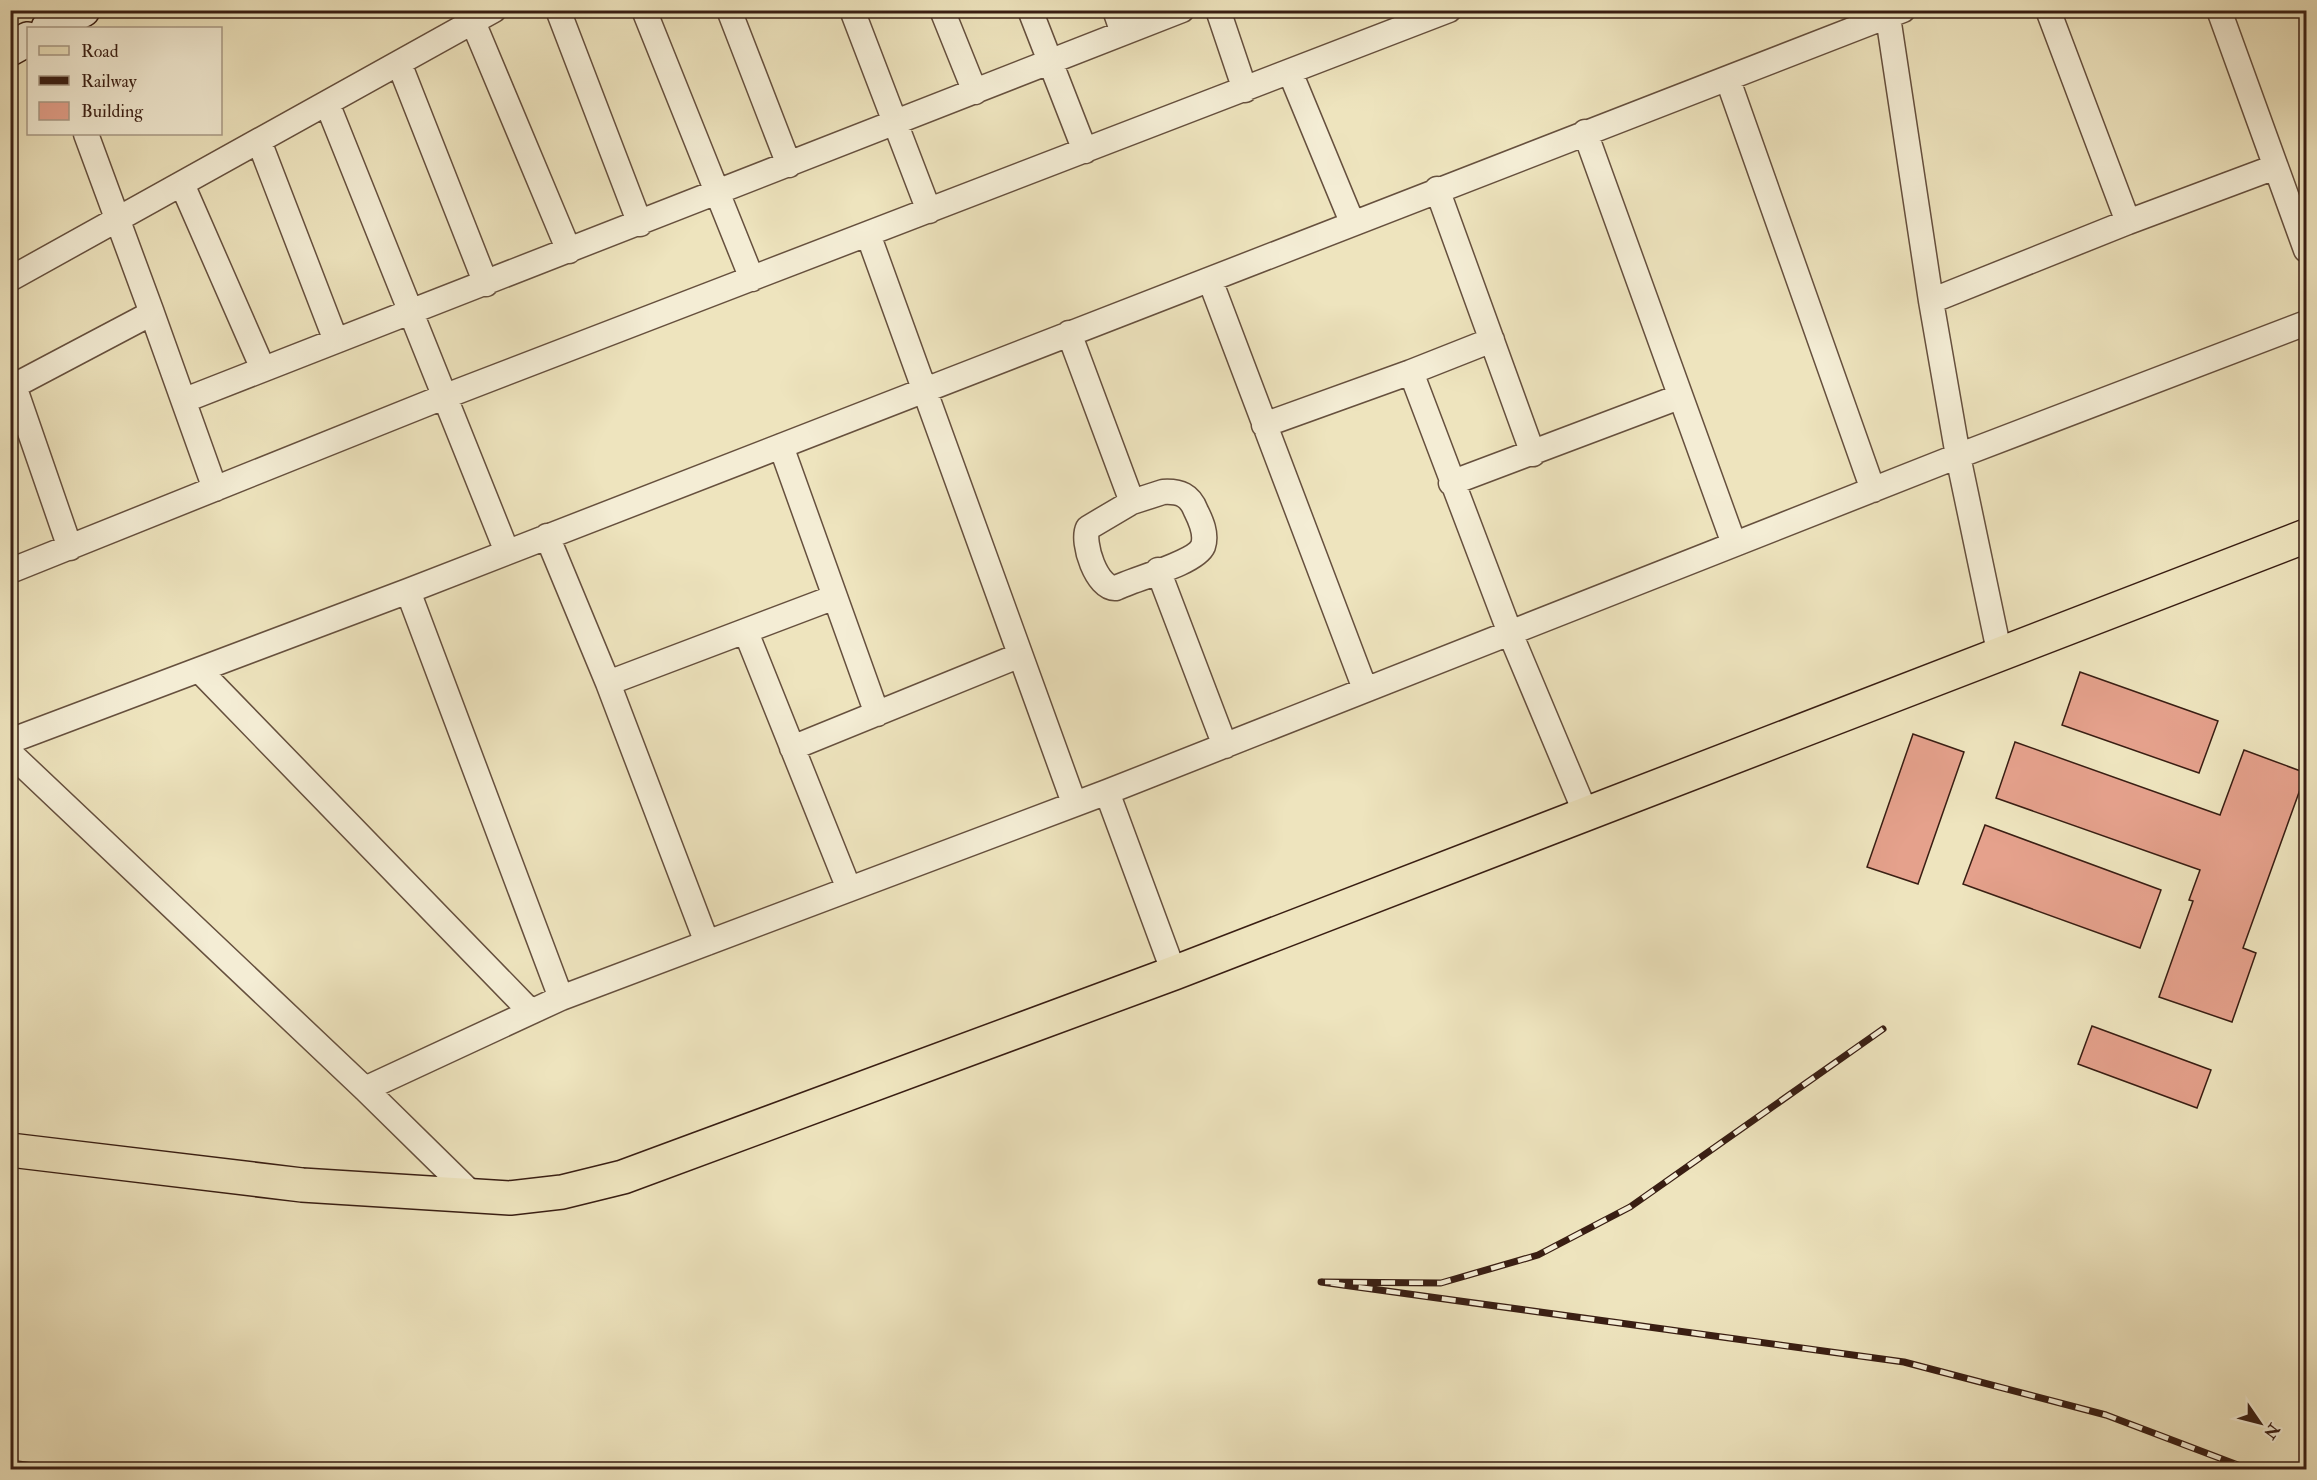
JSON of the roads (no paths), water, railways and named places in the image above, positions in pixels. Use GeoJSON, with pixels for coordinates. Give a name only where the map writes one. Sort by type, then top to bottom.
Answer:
{"type":"FeatureCollection","features":[{"type":"Feature","properties":{"kind":"main road"},"geometry":{"type":"LineString","coordinates":[[10,1150],[302,1185],[474,1196],[531,1197],[634,1174],[1174,973],[2307,536]]}},
{"type":"Feature","properties":{"kind":"street"},"geometry":{"type":"LineString","coordinates":[[558,10],[640,224]]}},
{"type":"Feature","properties":{"kind":"street"},"geometry":{"type":"LineString","coordinates":[[644,10],[752,279]]}},
{"type":"Feature","properties":{"kind":"street"},"geometry":{"type":"LineString","coordinates":[[729,10],[789,165]]}},
{"type":"Feature","properties":{"kind":"street"},"geometry":{"type":"LineString","coordinates":[[852,10],[929,211]]}},
{"type":"Feature","properties":{"kind":"street"},"geometry":{"type":"LineString","coordinates":[[942,10],[975,92]]}},
{"type":"Feature","properties":{"kind":"street"},"geometry":{"type":"LineString","coordinates":[[1030,10],[1085,151]]}},
{"type":"Feature","properties":{"kind":"street"},"geometry":{"type":"LineString","coordinates":[[1114,10],[1123,33]]}},
{"type":"Feature","properties":{"kind":"street"},"geometry":{"type":"LineString","coordinates":[[185,400],[640,224],[1182,10]]}},
{"type":"Feature","properties":{"kind":"street"},"geometry":{"type":"LineString","coordinates":[[1218,10],[1245,90]]}},
{"type":"Feature","properties":{"kind":"street"},"geometry":{"type":"LineString","coordinates":[[10,571],[446,396],[1449,10]]}},
{"type":"Feature","properties":{"kind":"street"},"geometry":{"type":"LineString","coordinates":[[2048,10],[2128,222]]}},
{"type":"Feature","properties":{"kind":"street"},"geometry":{"type":"LineString","coordinates":[[2219,10],[2307,250]]}},
{"type":"Feature","properties":{"kind":"street"},"geometry":{"type":"LineString","coordinates":[[10,741],[408,591],[1210,280],[1437,189],[1728,80],[1893,12],[1931,301],[1958,456],[2000,656]]}},
{"type":"Feature","properties":{"kind":"street"},"geometry":{"type":"LineString","coordinates":[[10,279],[482,15],[569,251]]}},
{"type":"Feature","properties":{"kind":"street"},"geometry":{"type":"LineString","coordinates":[[10,49],[27,40]]}},
{"type":"Feature","properties":{"kind":"street"},"geometry":{"type":"LineString","coordinates":[[399,63],[486,284]]}},
{"type":"Feature","properties":{"kind":"street"},"geometry":{"type":"LineString","coordinates":[[1290,72],[1352,222]]}},
{"type":"Feature","properties":{"kind":"street"},"geometry":{"type":"LineString","coordinates":[[1728,80],[1873,490]]}},
{"type":"Feature","properties":{"kind":"street"},"geometry":{"type":"LineString","coordinates":[[327,103],[507,552]]}},
{"type":"Feature","properties":{"kind":"street"},"geometry":{"type":"LineString","coordinates":[[1585,132],[1734,544]]}},
{"type":"Feature","properties":{"kind":"street"},"geometry":{"type":"LineString","coordinates":[[86,135],[185,400],[215,489]]}},
{"type":"Feature","properties":{"kind":"street"},"geometry":{"type":"LineString","coordinates":[[259,141],[336,341]]}},
{"type":"Feature","properties":{"kind":"street"},"geometry":{"type":"LineString","coordinates":[[1931,301],[2128,222],[2275,167]]}},
{"type":"Feature","properties":{"kind":"street"},"geometry":{"type":"LineString","coordinates":[[182,184],[263,369]]}},
{"type":"Feature","properties":{"kind":"street"},"geometry":{"type":"LineString","coordinates":[[1437,189],[1533,454]]}},
{"type":"Feature","properties":{"kind":"street"},"geometry":{"type":"LineString","coordinates":[[868,234],[1018,656],[1074,803]]}},
{"type":"Feature","properties":{"kind":"street"},"geometry":{"type":"LineString","coordinates":[[1210,280],[1365,689]]}},
{"type":"Feature","properties":{"kind":"street"},"geometry":{"type":"LineString","coordinates":[[70,548],[12,387],[152,313]]}},
{"type":"Feature","properties":{"kind":"street"},"geometry":{"type":"LineString","coordinates":[[365,1089],[561,999],[1107,792],[1958,456],[2307,323]]}},
{"type":"Feature","properties":{"kind":"street"},"geometry":{"type":"LineString","coordinates":[[1069,333],[1132,501]]}},
{"type":"Feature","properties":{"kind":"street"},"geometry":{"type":"LineString","coordinates":[[1264,425],[1411,372],[1491,340]]}},
{"type":"Feature","properties":{"kind":"street"},"geometry":{"type":"LineString","coordinates":[[1411,372],[1451,483],[1510,633],[1586,813]]}},
{"type":"Feature","properties":{"kind":"street"},"geometry":{"type":"LineString","coordinates":[[1451,483],[1533,454],[1679,397]]}},
{"type":"Feature","properties":{"kind":"street"},"geometry":{"type":"LineString","coordinates":[[781,446],[877,714]]}},
{"type":"Feature","properties":{"kind":"street"},"geometry":{"type":"LineString","coordinates":[[1163,492],[1182,494],[1192,502],[1202,525],[1204,542],[1198,553],[1158,570],[1110,588],[1100,581],[1089,553],[1084,537],[1088,528],[1132,501],[1163,492]]}},
{"type":"Feature","properties":{"kind":"street"},"geometry":{"type":"LineString","coordinates":[[547,536],[608,683],[707,943]]}},
{"type":"Feature","properties":{"kind":"street"},"geometry":{"type":"LineString","coordinates":[[1158,570],[1225,746]]}},
{"type":"Feature","properties":{"kind":"street"},"geometry":{"type":"LineString","coordinates":[[408,591],[561,999]]}},
{"type":"Feature","properties":{"kind":"street"},"geometry":{"type":"LineString","coordinates":[[608,683],[835,597]]}},
{"type":"Feature","properties":{"kind":"street"},"geometry":{"type":"LineString","coordinates":[[746,632],[849,889]]}},
{"type":"Feature","properties":{"kind":"street"},"geometry":{"type":"LineString","coordinates":[[792,748],[1018,656]]}},
{"type":"Feature","properties":{"kind":"street"},"geometry":{"type":"LineString","coordinates":[[199,670],[531,1011]]}},
{"type":"Feature","properties":{"kind":"street"},"geometry":{"type":"LineString","coordinates":[[10,753],[365,1089],[474,1196]]}},
{"type":"Feature","properties":{"kind":"street"},"geometry":{"type":"LineString","coordinates":[[1107,792],[1174,973]]}},
{"type":"Feature","properties":{"kind":"railway"},"geometry":{"type":"LineString","coordinates":[[1883,1029],[1630,1207],[1538,1255],[1441,1283],[1321,1282],[1904,1362],[2106,1415],[2251,1470]]}},
{"type":"Feature","properties":{"kind":"railway"},"geometry":{"type":"LineString","coordinates":[[10,1463],[67,1470]]}}]}
